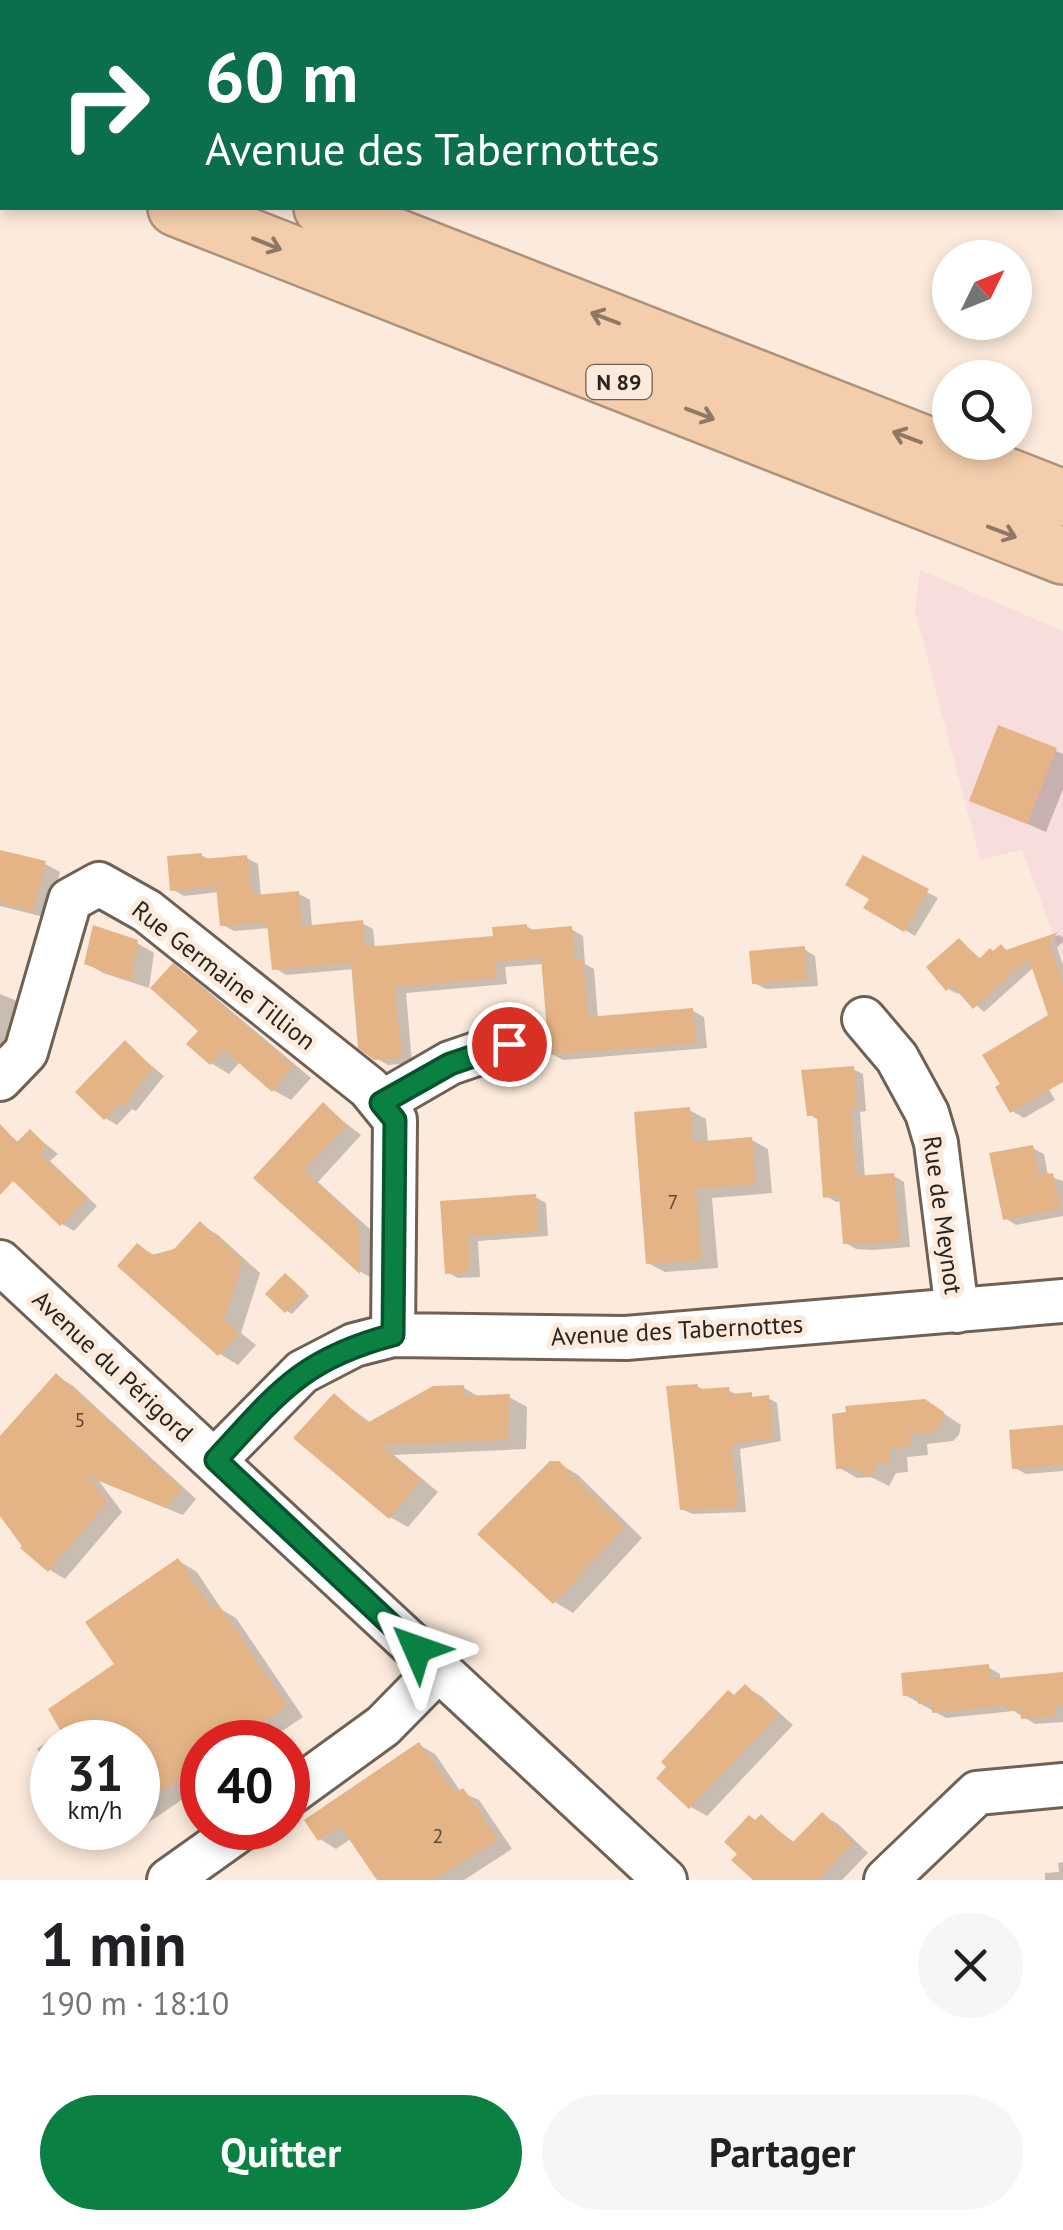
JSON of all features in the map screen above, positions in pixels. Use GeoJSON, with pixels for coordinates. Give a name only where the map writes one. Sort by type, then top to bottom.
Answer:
{"type":"FeatureCollection","features":[{"type":"Feature","properties":{"kind":"highway","name":"N 89"},"geometry":{"type":"LineString","coordinates":[[181,210],[1063,556]]}},
{"type":"Feature","properties":{"kind":"highway","name":"N 89"},"geometry":{"type":"LineString","coordinates":[[327,210],[1063,498]]}},
{"type":"Feature","properties":{"kind":"street","name":"Rue Germaine Tillion"},"geometry":{"type":"LineString","coordinates":[[0,1080],[26,1052],[70,900],[99,884],[147,911],[369,1088],[395,1120],[393,1335]]}},
{"type":"Feature","properties":{"kind":"street","name":"Rue de Meynot"},"geometry":{"type":"LineString","coordinates":[[864,1019],[897,1058],[927,1114],[936,1143],[957,1311]]}},
{"type":"Feature","properties":{"kind":"street"},"geometry":{"type":"LineString","coordinates":[[381,1103],[450,1064],[509,1044]]}},
{"type":"Feature","properties":{"kind":"street","name":"Avenue du Périgord"},"geometry":{"type":"LineString","coordinates":[[0,1262],[665,1880]]}},
{"type":"Feature","properties":{"kind":"street","name":"Avenue des Tabernottes"},"geometry":{"type":"LineString","coordinates":[[216,1460],[302,1372],[354,1345],[393,1335],[626,1338],[1063,1301]]}},
{"type":"Feature","properties":{"kind":"street"},"geometry":{"type":"LineString","coordinates":[[310,1779],[383,1726],[439,1669]]}},
{"type":"Feature","properties":{"kind":"street"},"geometry":{"type":"LineString","coordinates":[[886,1880],[977,1793],[1063,1785]]}},
{"type":"Feature","properties":{"kind":"street"},"geometry":{"type":"LineString","coordinates":[[169,1880],[211,1850]]}},
{"type":"Feature","properties":{"kind":"shaded area"},"geometry":{"type":"Polygon","coordinates":[[[920,570],[1063,631],[1063,961],[1022,850],[980,860],[915,611],[920,570]]]}},
{"type":"Feature","properties":{"kind":"building"},"geometry":{"type":"Polygon","coordinates":[[[998,725],[1057,748],[1027,824],[969,801],[998,725]]]}},
{"type":"Feature","properties":{"kind":"building"},"geometry":{"type":"Polygon","coordinates":[[[0,850],[46,861],[33,911],[0,903],[0,850]]]}},
{"type":"Feature","properties":{"kind":"building"},"geometry":{"type":"Polygon","coordinates":[[[202,853],[202,859],[247,855],[250,889],[254,889],[255,895],[299,891],[302,926],[363,920],[365,947],[493,936],[492,927],[527,924],[527,930],[572,926],[575,960],[583,960],[588,1017],[693,1008],[696,1043],[549,1055],[541,958],[495,962],[496,978],[395,987],[402,1058],[374,1060],[358,1048],[351,963],[272,970],[267,923],[220,926],[216,886],[170,891],[167,856],[202,853]]]}},
{"type":"Feature","properties":{"kind":"building"},"geometry":{"type":"Polygon","coordinates":[[[863,855],[929,889],[904,932],[863,908],[869,899],[845,885],[863,855]]]}},
{"type":"Feature","properties":{"kind":"building"},"geometry":{"type":"Polygon","coordinates":[[[93,925],[138,940],[132,981],[84,964],[93,925]]]}},
{"type":"Feature","properties":{"kind":"building"},"geometry":{"type":"Polygon","coordinates":[[[1059,932],[1049,941],[1063,985],[1063,1082],[1010,1113],[995,1087],[1000,1084],[982,1055],[1048,1015],[1029,959],[973,1009],[952,985],[946,991],[926,967],[959,938],[979,959],[1001,944],[1006,950],[1059,932]]]}},
{"type":"Feature","properties":{"kind":"building"},"geometry":{"type":"Polygon","coordinates":[[[805,946],[807,980],[752,984],[749,951],[805,946]]]}},
{"type":"Feature","properties":{"kind":"building"},"geometry":{"type":"Polygon","coordinates":[[[173,963],[294,1066],[272,1092],[224,1050],[210,1065],[186,1044],[198,1031],[150,988],[173,963]]]}},
{"type":"Feature","properties":{"kind":"building"},"geometry":{"type":"Polygon","coordinates":[[[125,1040],[153,1068],[123,1106],[120,1103],[104,1120],[75,1092],[125,1040]]]}},
{"type":"Feature","properties":{"kind":"building"},"geometry":{"type":"Polygon","coordinates":[[[854,1066],[857,1106],[851,1107],[856,1176],[894,1173],[900,1242],[843,1244],[839,1196],[823,1198],[817,1116],[807,1116],[801,1070],[854,1066]]]}},
{"type":"Feature","properties":{"kind":"building"},"geometry":{"type":"Polygon","coordinates":[[[323,1102],[347,1125],[304,1171],[358,1221],[360,1274],[253,1178],[323,1102]]]}},
{"type":"Feature","properties":{"kind":"building"},"geometry":{"type":"Polygon","coordinates":[[[690,1107],[693,1142],[752,1137],[756,1184],[696,1189],[702,1260],[646,1264],[634,1112],[690,1107]]]}},
{"type":"Feature","properties":{"kind":"building"},"geometry":{"type":"Polygon","coordinates":[[[0,1124],[17,1142],[30,1129],[47,1146],[40,1153],[87,1198],[60,1226],[13,1181],[0,1195],[0,1124]]]}},
{"type":"Feature","properties":{"kind":"building"},"geometry":{"type":"Polygon","coordinates":[[[1033,1145],[1039,1175],[1053,1173],[1060,1209],[1003,1220],[989,1153],[1033,1145]]]}},
{"type":"Feature","properties":{"kind":"building"},"geometry":{"type":"Polygon","coordinates":[[[536,1194],[538,1232],[468,1236],[470,1272],[445,1274],[440,1201],[536,1194]]]}},
{"type":"Feature","properties":{"kind":"building"},"geometry":{"type":"Polygon","coordinates":[[[200,1221],[243,1261],[224,1320],[239,1334],[218,1356],[117,1266],[137,1243],[152,1255],[174,1249],[200,1221]]]}},
{"type":"Feature","properties":{"kind":"building"},"geometry":{"type":"Polygon","coordinates":[[[285,1273],[306,1292],[285,1313],[265,1294],[285,1273]]]}},
{"type":"Feature","properties":{"kind":"building"},"geometry":{"type":"Polygon","coordinates":[[[56,1373],[182,1489],[166,1508],[88,1476],[107,1502],[48,1572],[20,1548],[0,1516],[0,1436],[56,1373]]]}},
{"type":"Feature","properties":{"kind":"building"},"geometry":{"type":"Polygon","coordinates":[[[698,1384],[698,1389],[729,1387],[730,1394],[769,1395],[773,1437],[732,1445],[738,1508],[680,1510],[666,1386],[698,1384]]]}},
{"type":"Feature","properties":{"kind":"building"},"geometry":{"type":"Polygon","coordinates":[[[464,1385],[465,1396],[510,1394],[508,1440],[380,1445],[421,1480],[389,1519],[293,1438],[334,1393],[367,1423],[433,1386],[464,1385]]]}},
{"type":"Feature","properties":{"kind":"building"},"geometry":{"type":"Polygon","coordinates":[[[925,1399],[944,1412],[941,1425],[934,1432],[910,1434],[911,1446],[889,1448],[890,1463],[878,1464],[870,1478],[850,1468],[836,1469],[832,1414],[846,1412],[845,1406],[925,1399]]]}},
{"type":"Feature","properties":{"kind":"building"},"geometry":{"type":"Polygon","coordinates":[[[1063,1425],[1063,1465],[1012,1469],[1009,1430],[1063,1425]]]}},
{"type":"Feature","properties":{"kind":"building"},"geometry":{"type":"Polygon","coordinates":[[[550,1461],[559,1461],[625,1527],[553,1604],[477,1534],[550,1461]]]}},
{"type":"Feature","properties":{"kind":"building"},"geometry":{"type":"Polygon","coordinates":[[[178,1558],[212,1609],[218,1604],[287,1706],[266,1720],[180,1720],[180,1779],[160,1793],[160,1720],[54,1720],[48,1709],[114,1664],[85,1622],[178,1558]]]}},
{"type":"Feature","properties":{"kind":"building"},"geometry":{"type":"Polygon","coordinates":[[[989,1664],[990,1679],[1063,1672],[1063,1705],[1054,1706],[1055,1716],[1021,1719],[1020,1709],[1008,1710],[1007,1705],[932,1713],[931,1703],[918,1704],[917,1695],[903,1696],[901,1673],[989,1664]]]}},
{"type":"Feature","properties":{"kind":"building"},"geometry":{"type":"Polygon","coordinates":[[[745,1684],[778,1715],[689,1809],[656,1778],[666,1767],[661,1762],[728,1690],[734,1695],[745,1684]]]}},
{"type":"Feature","properties":{"kind":"building"},"geometry":{"type":"Polygon","coordinates":[[[419,1742],[455,1793],[463,1788],[498,1840],[433,1880],[377,1880],[340,1826],[318,1841],[310,1829],[310,1816],[419,1742]]]}},
{"type":"Feature","properties":{"kind":"building"},"geometry":{"type":"Polygon","coordinates":[[[822,1812],[854,1842],[818,1880],[753,1880],[731,1860],[737,1854],[724,1842],[749,1815],[755,1820],[761,1814],[792,1843],[822,1812]]]}},
{"type":"Feature","properties":{"kind":"route"},"geometry":{"type":"LineString","coordinates":[[417,1649],[216,1460],[302,1372],[354,1345],[393,1335],[395,1120],[381,1103],[450,1064],[509,1044]]}}]}
